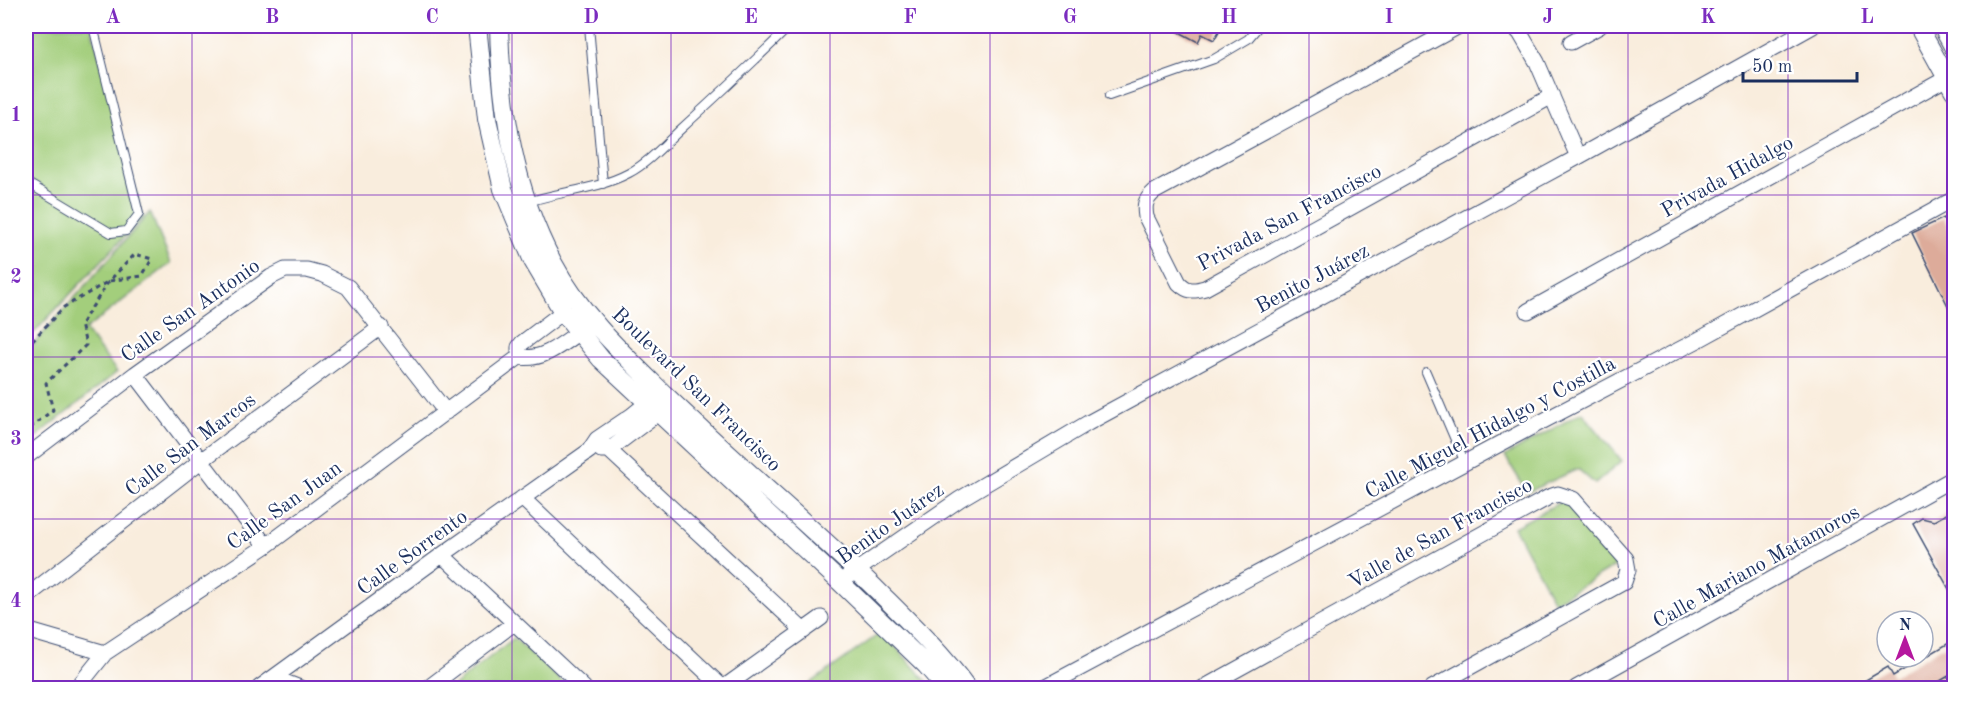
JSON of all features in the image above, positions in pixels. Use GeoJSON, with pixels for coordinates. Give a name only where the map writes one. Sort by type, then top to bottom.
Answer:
{"type":"FeatureCollection","features":[{"type":"Feature","properties":{"kind":"street","name":"Boulevard San Francisco"},"geometry":{"type":"LineString","coordinates":[[477,26],[487,119],[503,189],[533,261],[563,312],[601,359],[660,402],[855,570],[925,637],[967,688]]}},
{"type":"Feature","properties":{"kind":"street","name":"Boulevard San Francisco"},"geometry":{"type":"LineString","coordinates":[[499,26],[506,116],[514,159],[527,202],[547,250],[575,297],[660,402],[926,665],[946,688]]}},
{"type":"Feature","properties":{"kind":"street","name":"Privada San Francisco"},"geometry":{"type":"LineString","coordinates":[[1459,26],[1146,198],[1144,206],[1146,217],[1179,283],[1193,291],[1205,288],[1552,96]]}},
{"type":"Feature","properties":{"kind":"street"},"geometry":{"type":"LineString","coordinates":[[1513,26],[1520,33],[1537,62],[1578,157]]}},
{"type":"Feature","properties":{"kind":"street"},"geometry":{"type":"LineString","coordinates":[[1571,42],[1600,26]]}},
{"type":"Feature","properties":{"kind":"street","name":"Benito Juárez"},"geometry":{"type":"LineString","coordinates":[[840,582],[960,499],[1088,423],[1578,157],[1813,26]]}},
{"type":"Feature","properties":{"kind":"street"},"geometry":{"type":"LineString","coordinates":[[1918,26],[1951,84]]}},
{"type":"Feature","properties":{"kind":"street"},"geometry":{"type":"LineString","coordinates":[[1942,26],[1954,48]]}},
{"type":"Feature","properties":{"kind":"street","name":"Privada Hidalgo"},"geometry":{"type":"LineString","coordinates":[[1528,311],[1951,84]]}},
{"type":"Feature","properties":{"kind":"street","name":"Calle Miguel Hidalgo y Costilla"},"geometry":{"type":"LineString","coordinates":[[1043,688],[1698,340],[1954,199]]}},
{"type":"Feature","properties":{"kind":"street","name":"Calle San Antonio"},"geometry":{"type":"LineString","coordinates":[[26,457],[135,374],[271,277],[285,270],[307,270],[340,282],[354,293],[446,412]]}},
{"type":"Feature","properties":{"kind":"street","name":"Calle San Juan"},"geometry":{"type":"LineString","coordinates":[[519,357],[519,347],[522,343],[563,312]]}},
{"type":"Feature","properties":{"kind":"street","name":"Calle San Marcos"},"geometry":{"type":"LineString","coordinates":[[26,597],[202,460],[381,327]]}},
{"type":"Feature","properties":{"kind":"street","name":"Calle San Juan"},"geometry":{"type":"LineString","coordinates":[[77,688],[105,653],[266,546],[519,357],[526,358],[551,351],[579,332]]}},
{"type":"Feature","properties":{"kind":"street"},"geometry":{"type":"LineString","coordinates":[[135,374],[266,546]]}},
{"type":"Feature","properties":{"kind":"street"},"geometry":{"type":"LineString","coordinates":[[609,450],[660,402]]}},
{"type":"Feature","properties":{"kind":"street","name":"Calle Sorrento"},"geometry":{"type":"LineString","coordinates":[[260,688],[593,445],[660,402]]}},
{"type":"Feature","properties":{"kind":"street"},"geometry":{"type":"LineString","coordinates":[[593,445],[609,450],[804,631]]}},
{"type":"Feature","properties":{"kind":"street","name":"Calle Mariano Matamoros"},"geometry":{"type":"LineString","coordinates":[[1576,688],[1954,478]]}},
{"type":"Feature","properties":{"kind":"street","name":"Valle de San Francisco"},"geometry":{"type":"LineString","coordinates":[[1203,688],[1549,497],[1558,494],[1573,498],[1626,559],[1628,570],[1624,582],[1432,688]]}},
{"type":"Feature","properties":{"kind":"street"},"geometry":{"type":"LineString","coordinates":[[522,498],[723,688],[821,618]]}},
{"type":"Feature","properties":{"kind":"street"},"geometry":{"type":"LineString","coordinates":[[442,555],[584,688]]}},
{"type":"Feature","properties":{"kind":"street"},"geometry":{"type":"LineString","coordinates":[[428,688],[514,623]]}},
{"type":"Feature","properties":{"kind":"street"},"geometry":{"type":"LineString","coordinates":[[26,630],[105,653]]}},
{"type":"Feature","properties":{"kind":"street"},"geometry":{"type":"LineString","coordinates":[[274,678],[300,688]]}},
{"type":"Feature","properties":{"kind":"lane"},"geometry":{"type":"LineString","coordinates":[[26,182],[111,233],[126,231],[139,214],[93,26]]}},
{"type":"Feature","properties":{"kind":"lane"},"geometry":{"type":"LineString","coordinates":[[589,26],[603,184]]}},
{"type":"Feature","properties":{"kind":"lane"},"geometry":{"type":"LineString","coordinates":[[510,210],[552,194],[603,184],[630,173],[746,70],[790,26]]}},
{"type":"Feature","properties":{"kind":"lane"},"geometry":{"type":"LineString","coordinates":[[1109,96],[1214,59],[1248,39],[1259,26]]}},
{"type":"Feature","properties":{"kind":"lane"},"geometry":{"type":"LineString","coordinates":[[1426,372],[1466,463]]}},
{"type":"Feature","properties":{"kind":"path"},"geometry":{"type":"LineString","coordinates":[[26,347],[64,307],[109,281],[142,276],[152,259],[135,254],[109,281],[81,324],[86,345],[46,383],[53,410],[26,431]]}},
{"type":"Feature","properties":{"kind":"green space"},"geometry":{"type":"Polygon","coordinates":[[[26,26],[91,26],[143,217],[26,341],[26,26]]]}},
{"type":"Feature","properties":{"kind":"green space"},"geometry":{"type":"Polygon","coordinates":[[[150,212],[171,263],[85,330],[117,372],[26,445],[26,353],[150,212]]]}},
{"type":"Feature","properties":{"kind":"green space"},"geometry":{"type":"Polygon","coordinates":[[[1582,412],[1622,461],[1595,484],[1578,469],[1527,492],[1505,456],[1582,412]]]}},
{"type":"Feature","properties":{"kind":"green space"},"geometry":{"type":"Polygon","coordinates":[[[1564,500],[1620,563],[1554,602],[1514,527],[1564,500]]]}},
{"type":"Feature","properties":{"kind":"green space"},"geometry":{"type":"Polygon","coordinates":[[[882,632],[933,688],[804,688],[882,632]]]}},
{"type":"Feature","properties":{"kind":"green space"},"geometry":{"type":"Polygon","coordinates":[[[514,638],[569,688],[451,688],[514,638]]]}},
{"type":"Feature","properties":{"kind":"building"},"geometry":{"type":"Polygon","coordinates":[[[1168,26],[1222,26],[1214,40],[1202,34],[1198,42],[1168,26]]]}},
{"type":"Feature","properties":{"kind":"building"},"geometry":{"type":"Polygon","coordinates":[[[1944,218],[1954,240],[1954,318],[1912,233],[1944,218]]]}},
{"type":"Feature","properties":{"kind":"building"},"geometry":{"type":"Polygon","coordinates":[[[1950,512],[1954,521],[1954,598],[1913,524],[1922,518],[1934,521],[1950,512]]]}},
{"type":"Feature","properties":{"kind":"building"},"geometry":{"type":"Polygon","coordinates":[[[1954,640],[1954,673],[1928,688],[1852,688],[1885,669],[1889,669],[1893,676],[1905,669],[1935,669],[1935,651],[1954,640]]]}}]}
